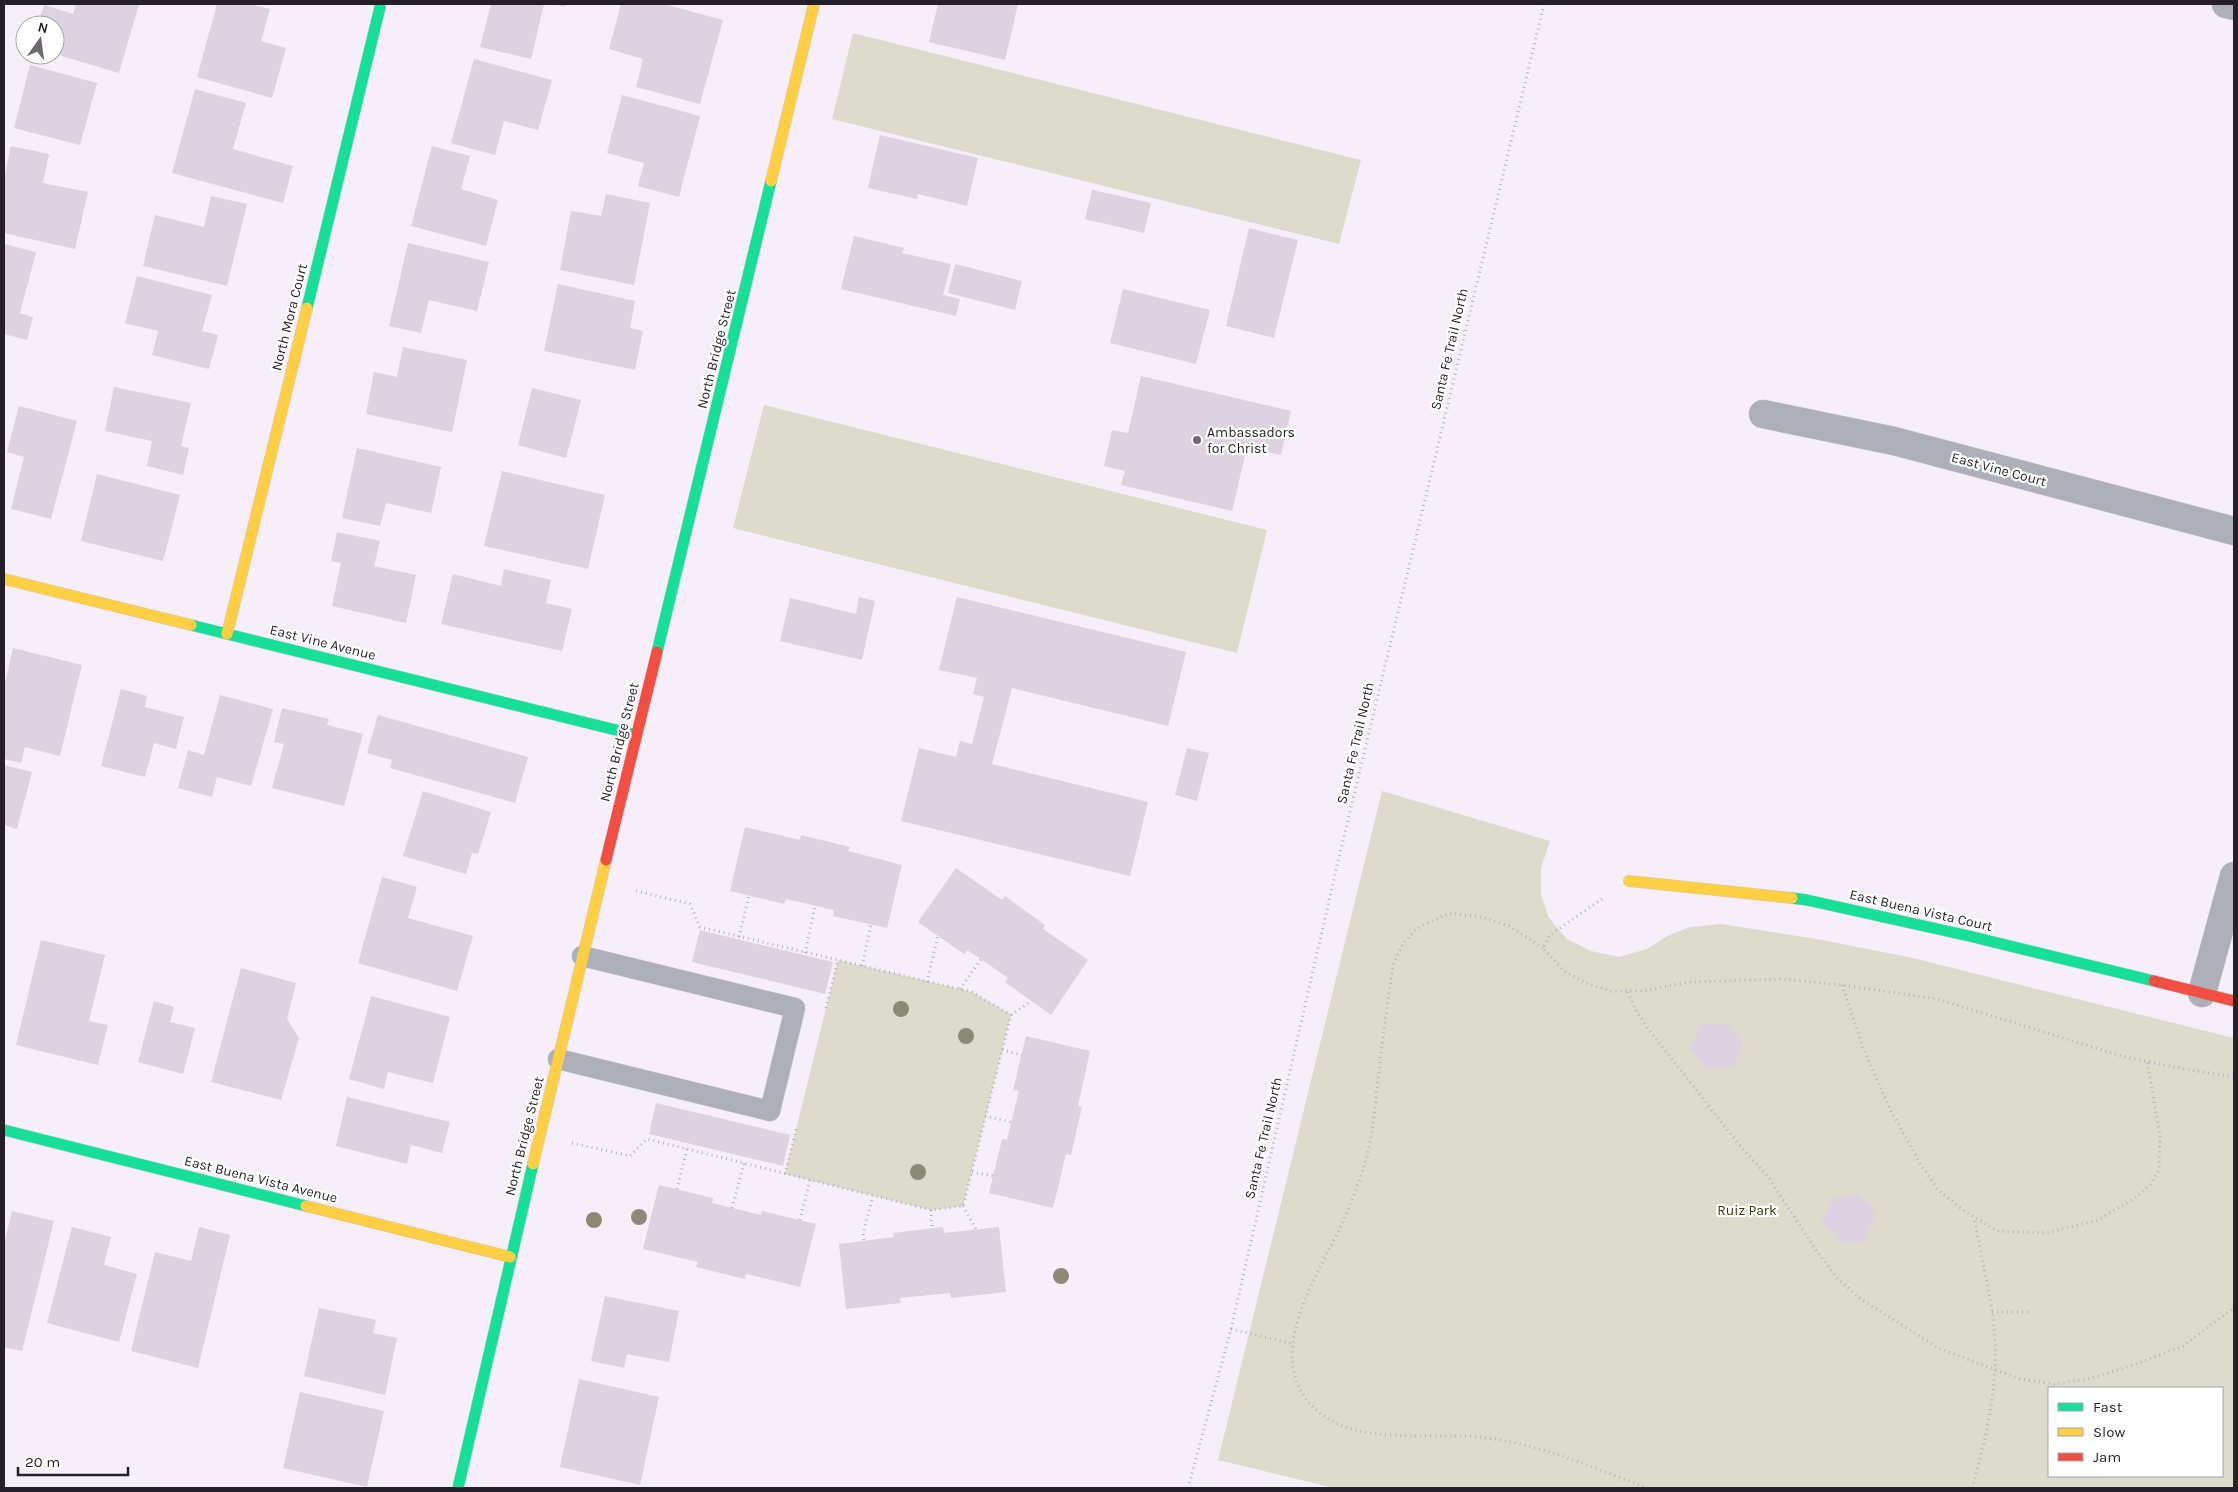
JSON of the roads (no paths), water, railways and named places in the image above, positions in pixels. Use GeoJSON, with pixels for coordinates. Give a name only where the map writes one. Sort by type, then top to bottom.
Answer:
{"type":"FeatureCollection","features":[{"type":"Feature","properties":{"kind":"street","name":"North Bridge Street"},"geometry":{"type":"LineString","coordinates":[[458,1488],[510,1257],[582,956],[770,192],[814,4]]}},
{"type":"Feature","properties":{"kind":"street"},"geometry":{"type":"LineString","coordinates":[[2226,4],[2234,6]]}},
{"type":"Feature","properties":{"kind":"street","name":"North Mora Court"},"geometry":{"type":"LineString","coordinates":[[227,634],[380,7]]}},
{"type":"Feature","properties":{"kind":"street","name":"East Vine Court"},"geometry":{"type":"LineString","coordinates":[[1762,414],[1894,441],[2234,531]]}},
{"type":"Feature","properties":{"kind":"street","name":"East Vine Avenue"},"geometry":{"type":"LineString","coordinates":[[4,579],[636,735]]}},
{"type":"Feature","properties":{"kind":"street"},"geometry":{"type":"LineString","coordinates":[[2234,876],[2202,993],[2234,1001]]}},
{"type":"Feature","properties":{"kind":"street","name":"East Buena Vista Court"},"geometry":{"type":"LineString","coordinates":[[1630,881],[1807,900],[1969,936],[2202,993]]}},
{"type":"Feature","properties":{"kind":"street","name":"East Buena Vista Avenue"},"geometry":{"type":"LineString","coordinates":[[4,1130],[510,1257]]}},
{"type":"Feature","properties":{"kind":"lane"},"geometry":{"type":"LineString","coordinates":[[558,1059],[770,1111],[795,1008],[582,956]]}},
{"type":"Feature","properties":{"kind":"place","name":"Ambassadors for Christ"},"geometry":{"type":"Point","coordinates":[1197,440]}},
{"type":"Feature","properties":{"kind":"park label","name":"Ruiz Park"},"geometry":{"type":"Point","coordinates":[1747,1210]}}]}
